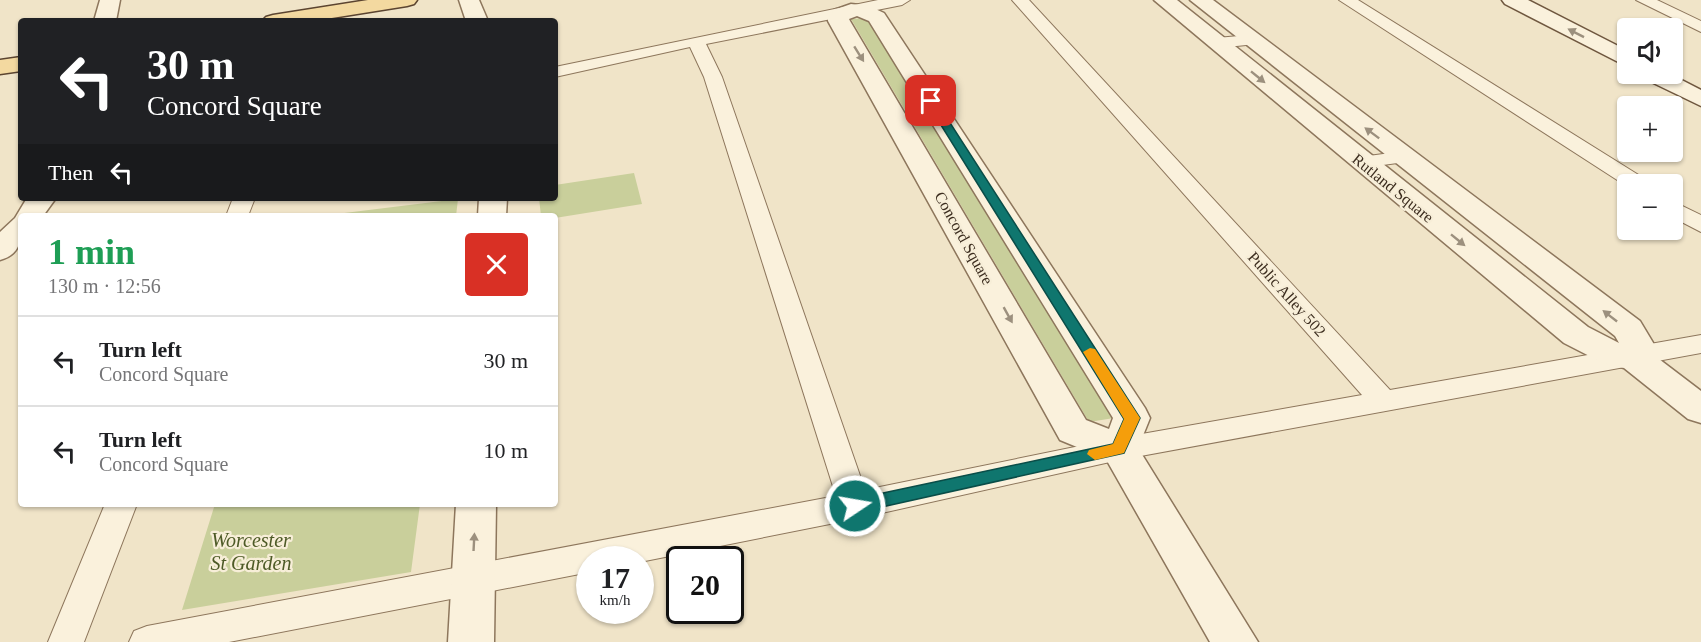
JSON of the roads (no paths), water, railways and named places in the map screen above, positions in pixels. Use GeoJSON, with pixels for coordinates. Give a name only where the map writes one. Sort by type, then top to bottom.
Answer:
{"type":"FeatureCollection","features":[{"type":"Feature","properties":{"kind":"main road"},"geometry":{"type":"LineString","coordinates":[[292,18],[407,0]]}},
{"type":"Feature","properties":{"kind":"main road"},"geometry":{"type":"LineString","coordinates":[[0,67],[18,64]]}},
{"type":"Feature","properties":{"kind":"street"},"geometry":{"type":"LineString","coordinates":[[106,18],[110,0]]}},
{"type":"Feature","properties":{"kind":"street"},"geometry":{"type":"LineString","coordinates":[[470,0],[476,18]]}},
{"type":"Feature","properties":{"kind":"street","name":"Rutland Square"},"geometry":{"type":"LineString","coordinates":[[1164,0],[1576,335],[1615,355],[1633,357],[1701,410]]}},
{"type":"Feature","properties":{"kind":"street","name":"Rutland Square"},"geometry":{"type":"LineString","coordinates":[[1200,0],[1628,329],[1641,351],[1633,357]]}},
{"type":"Feature","properties":{"kind":"street"},"geometry":{"type":"LineString","coordinates":[[1512,0],[1617,54]]}},
{"type":"Feature","properties":{"kind":"street"},"geometry":{"type":"LineString","coordinates":[[846,5],[873,13],[880,20],[1132,418],[1119,449],[1235,642]]}},
{"type":"Feature","properties":{"kind":"street","name":"Concord Square"},"geometry":{"type":"LineString","coordinates":[[846,5],[839,15],[839,21],[1073,430],[1119,449]]}},
{"type":"Feature","properties":{"kind":"street"},"geometry":{"type":"LineString","coordinates":[[1672,84],[1701,99]]}},
{"type":"Feature","properties":{"kind":"street"},"geometry":{"type":"LineString","coordinates":[[30,213],[40,201]]}},
{"type":"Feature","properties":{"kind":"street"},"geometry":{"type":"LineString","coordinates":[[0,251],[18,229]]}},
{"type":"Feature","properties":{"kind":"street"},"geometry":{"type":"LineString","coordinates":[[471,642],[476,507]]}},
{"type":"Feature","properties":{"kind":"lane"},"geometry":{"type":"LineString","coordinates":[[558,71],[846,5],[902,0]]}},
{"type":"Feature","properties":{"kind":"lane","name":"Public Alley 502"},"geometry":{"type":"LineString","coordinates":[[1020,0],[1384,401]]}},
{"type":"Feature","properties":{"kind":"lane"},"geometry":{"type":"LineString","coordinates":[[1347,0],[1621,174]]}},
{"type":"Feature","properties":{"kind":"lane"},"geometry":{"type":"LineString","coordinates":[[1644,0],[1701,27]]}},
{"type":"Feature","properties":{"kind":"lane"},"geometry":{"type":"LineString","coordinates":[[1216,43],[1250,40]]}},
{"type":"Feature","properties":{"kind":"lane"},"geometry":{"type":"LineString","coordinates":[[696,41],[713,77],[855,506]]}},
{"type":"Feature","properties":{"kind":"lane"},"geometry":{"type":"LineString","coordinates":[[1361,162],[1405,157]]}},
{"type":"Feature","properties":{"kind":"lane"},"geometry":{"type":"LineString","coordinates":[[1683,214],[1701,225]]}},
{"type":"Feature","properties":{"kind":"lane"},"geometry":{"type":"LineString","coordinates":[[147,642],[855,506],[1119,449],[1701,345]]}},
{"type":"Feature","properties":{"kind":"lane"},"geometry":{"type":"LineString","coordinates":[[66,642],[120,507]]}},
{"type":"Feature","properties":{"kind":"park label","name":"Worcester St Garden"},"geometry":{"type":"Point","coordinates":[251,552]}}]}
